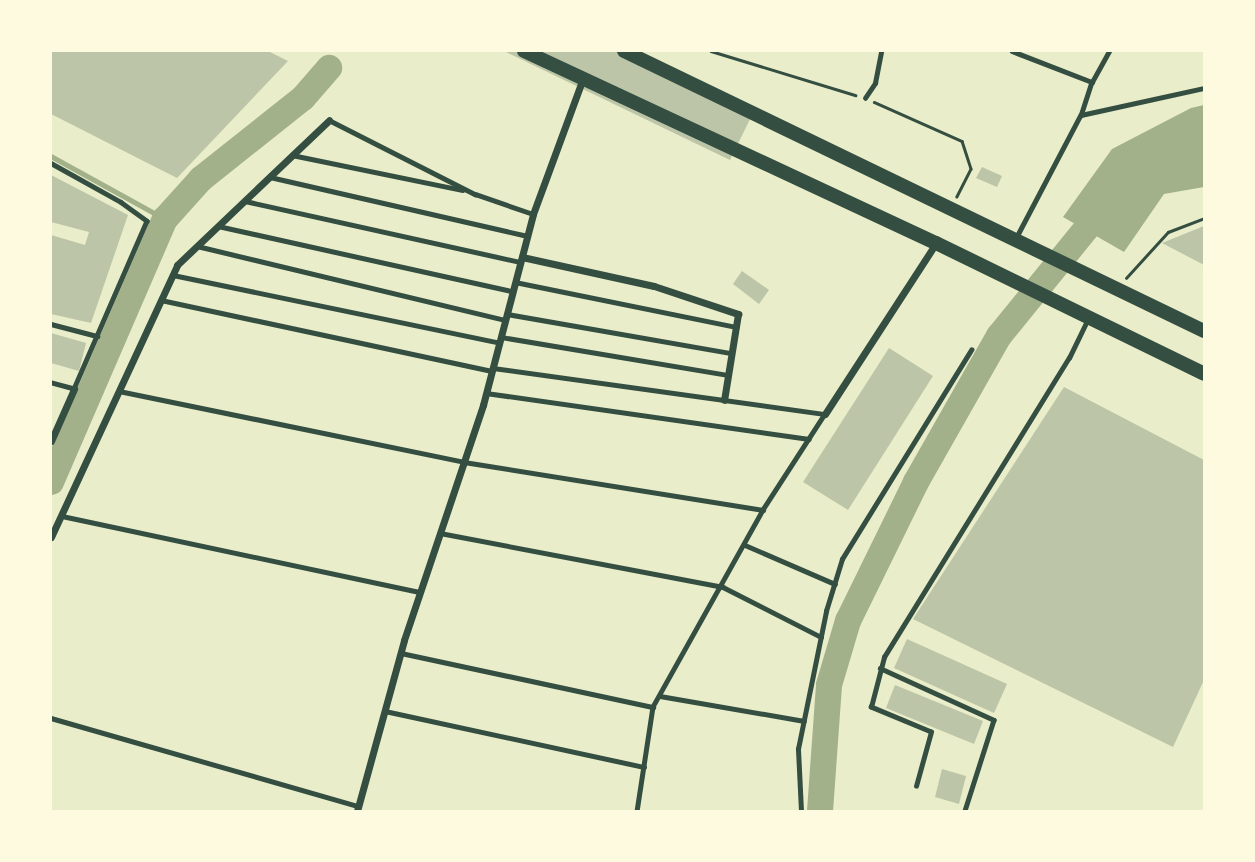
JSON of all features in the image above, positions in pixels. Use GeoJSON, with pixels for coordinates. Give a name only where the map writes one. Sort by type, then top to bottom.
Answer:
{"type":"FeatureCollection","features":[{"type":"Feature","properties":{"kind":"highway"},"geometry":{"type":"LineString","coordinates":[[524,51],[936,243],[1204,374]]}},
{"type":"Feature","properties":{"kind":"highway"},"geometry":{"type":"LineString","coordinates":[[624,51],[1204,331]]}},
{"type":"Feature","properties":{"kind":"street"},"geometry":{"type":"LineString","coordinates":[[357,808],[400,653],[486,393],[533,214],[583,78]]}},
{"type":"Feature","properties":{"kind":"street"},"geometry":{"type":"LineString","coordinates":[[51,537],[177,265],[329,120]]}},
{"type":"Feature","properties":{"kind":"street"},"geometry":{"type":"LineString","coordinates":[[825,414],[936,243]]}},
{"type":"Feature","properties":{"kind":"street"},"geometry":{"type":"LineString","coordinates":[[521,260],[654,286],[738,314],[724,400]]}},
{"type":"Feature","properties":{"kind":"street"},"geometry":{"type":"LineString","coordinates":[[51,442],[74,389]]}},
{"type":"Feature","properties":{"kind":"lane"},"geometry":{"type":"LineString","coordinates":[[865,98],[874,83],[881,51]]}},
{"type":"Feature","properties":{"kind":"lane"},"geometry":{"type":"LineString","coordinates":[[1012,51],[1091,82]]}},
{"type":"Feature","properties":{"kind":"lane"},"geometry":{"type":"LineString","coordinates":[[1016,240],[1081,115],[1091,82],[1109,51]]}},
{"type":"Feature","properties":{"kind":"lane"},"geometry":{"type":"LineString","coordinates":[[1081,115],[1204,88]]}},
{"type":"Feature","properties":{"kind":"lane"},"geometry":{"type":"LineString","coordinates":[[329,120],[470,192]]}},
{"type":"Feature","properties":{"kind":"lane"},"geometry":{"type":"LineString","coordinates":[[292,155],[470,192],[533,214]]}},
{"type":"Feature","properties":{"kind":"lane"},"geometry":{"type":"LineString","coordinates":[[51,163],[121,202],[147,221],[74,389],[51,383]]}},
{"type":"Feature","properties":{"kind":"lane"},"geometry":{"type":"LineString","coordinates":[[270,177],[528,236]]}},
{"type":"Feature","properties":{"kind":"lane"},"geometry":{"type":"LineString","coordinates":[[244,201],[521,260]]}},
{"type":"Feature","properties":{"kind":"lane"},"geometry":{"type":"LineString","coordinates":[[218,226],[513,291]]}},
{"type":"Feature","properties":{"kind":"lane"},"geometry":{"type":"LineString","coordinates":[[197,246],[506,317],[732,353]]}},
{"type":"Feature","properties":{"kind":"lane"},"geometry":{"type":"LineString","coordinates":[[173,275],[500,340],[728,375]]}},
{"type":"Feature","properties":{"kind":"lane"},"geometry":{"type":"LineString","coordinates":[[515,282],[737,327]]}},
{"type":"Feature","properties":{"kind":"lane"},"geometry":{"type":"LineString","coordinates":[[161,299],[492,370],[825,414],[763,510],[723,587],[653,707],[637,811]]}},
{"type":"Feature","properties":{"kind":"lane"},"geometry":{"type":"LineString","coordinates":[[916,786],[931,732],[871,707],[880,668],[895,636],[1069,358],[1088,319]]}},
{"type":"Feature","properties":{"kind":"lane"},"geometry":{"type":"LineString","coordinates":[[51,324],[97,336]]}},
{"type":"Feature","properties":{"kind":"lane"},"geometry":{"type":"LineString","coordinates":[[802,811],[798,749],[821,638],[842,559],[971,350]]}},
{"type":"Feature","properties":{"kind":"lane"},"geometry":{"type":"LineString","coordinates":[[119,391],[464,462],[763,510]]}},
{"type":"Feature","properties":{"kind":"lane"},"geometry":{"type":"LineString","coordinates":[[486,393],[809,439]]}},
{"type":"Feature","properties":{"kind":"lane"},"geometry":{"type":"LineString","coordinates":[[61,516],[420,592]]}},
{"type":"Feature","properties":{"kind":"lane"},"geometry":{"type":"LineString","coordinates":[[440,533],[723,587],[821,638]]}},
{"type":"Feature","properties":{"kind":"lane"},"geometry":{"type":"LineString","coordinates":[[745,545],[835,584]]}},
{"type":"Feature","properties":{"kind":"lane"},"geometry":{"type":"LineString","coordinates":[[400,653],[653,707]]}},
{"type":"Feature","properties":{"kind":"lane"},"geometry":{"type":"LineString","coordinates":[[880,668],[994,720],[965,811]]}},
{"type":"Feature","properties":{"kind":"lane"},"geometry":{"type":"LineString","coordinates":[[660,696],[804,721]]}},
{"type":"Feature","properties":{"kind":"lane"},"geometry":{"type":"LineString","coordinates":[[384,711],[644,767]]}},
{"type":"Feature","properties":{"kind":"lane"},"geometry":{"type":"LineString","coordinates":[[51,718],[357,808]]}},
{"type":"Feature","properties":{"kind":"path"},"geometry":{"type":"LineString","coordinates":[[711,51],[865,98],[962,141],[971,169],[957,198]]}},
{"type":"Feature","properties":{"kind":"path"},"geometry":{"type":"LineString","coordinates":[[1116,289],[1168,232],[1204,218]]}},
{"type":"Feature","properties":{"kind":"shaded area"},"geometry":{"type":"Polygon","coordinates":[[[1204,105],[1204,187],[1164,194],[1124,252],[1063,217],[1112,149],[1191,108],[1204,105]]]}},
{"type":"Feature","properties":{"kind":"building"},"geometry":{"type":"Polygon","coordinates":[[[51,51],[268,51],[288,61],[177,178],[51,114],[51,51]]]}},
{"type":"Feature","properties":{"kind":"building"},"geometry":{"type":"Polygon","coordinates":[[[504,51],[626,51],[753,113],[730,160],[504,51]]]}},
{"type":"Feature","properties":{"kind":"building"},"geometry":{"type":"Polygon","coordinates":[[[982,167],[1002,176],[997,187],[976,178],[982,167]]]}},
{"type":"Feature","properties":{"kind":"building"},"geometry":{"type":"Polygon","coordinates":[[[51,175],[128,215],[91,323],[51,314],[51,235],[85,245],[89,232],[51,222],[51,175]]]}},
{"type":"Feature","properties":{"kind":"building"},"geometry":{"type":"Polygon","coordinates":[[[1204,226],[1204,265],[1162,243],[1204,226]]]}},
{"type":"Feature","properties":{"kind":"building"},"geometry":{"type":"Polygon","coordinates":[[[742,271],[769,290],[759,304],[733,284],[742,271]]]}},
{"type":"Feature","properties":{"kind":"building"},"geometry":{"type":"Polygon","coordinates":[[[51,333],[86,343],[79,371],[51,363],[51,333]]]}},
{"type":"Feature","properties":{"kind":"building"},"geometry":{"type":"Polygon","coordinates":[[[889,348],[933,376],[848,510],[803,482],[889,348]]]}},
{"type":"Feature","properties":{"kind":"building"},"geometry":{"type":"Polygon","coordinates":[[[1064,387],[1204,460],[1204,680],[1173,747],[913,619],[1064,387]]]}},
{"type":"Feature","properties":{"kind":"building"},"geometry":{"type":"Polygon","coordinates":[[[907,639],[1007,684],[994,713],[894,668],[907,639]]]}},
{"type":"Feature","properties":{"kind":"building"},"geometry":{"type":"Polygon","coordinates":[[[895,685],[983,721],[974,744],[886,708],[895,685]]]}},
{"type":"Feature","properties":{"kind":"building"},"geometry":{"type":"Polygon","coordinates":[[[942,769],[966,776],[959,804],[935,797],[942,769]]]}},
{"type":"Feature","properties":{"kind":"waterway"},"geometry":{"type":"LineString","coordinates":[[51,482],[165,219],[201,179],[303,98],[329,68]]}},
{"type":"Feature","properties":{"kind":"waterway"},"geometry":{"type":"LineString","coordinates":[[51,156],[165,219]]}},
{"type":"Feature","properties":{"kind":"waterway"},"geometry":{"type":"LineString","coordinates":[[820,811],[829,685],[848,621],[916,482],[999,336],[1107,203]]}}]}
